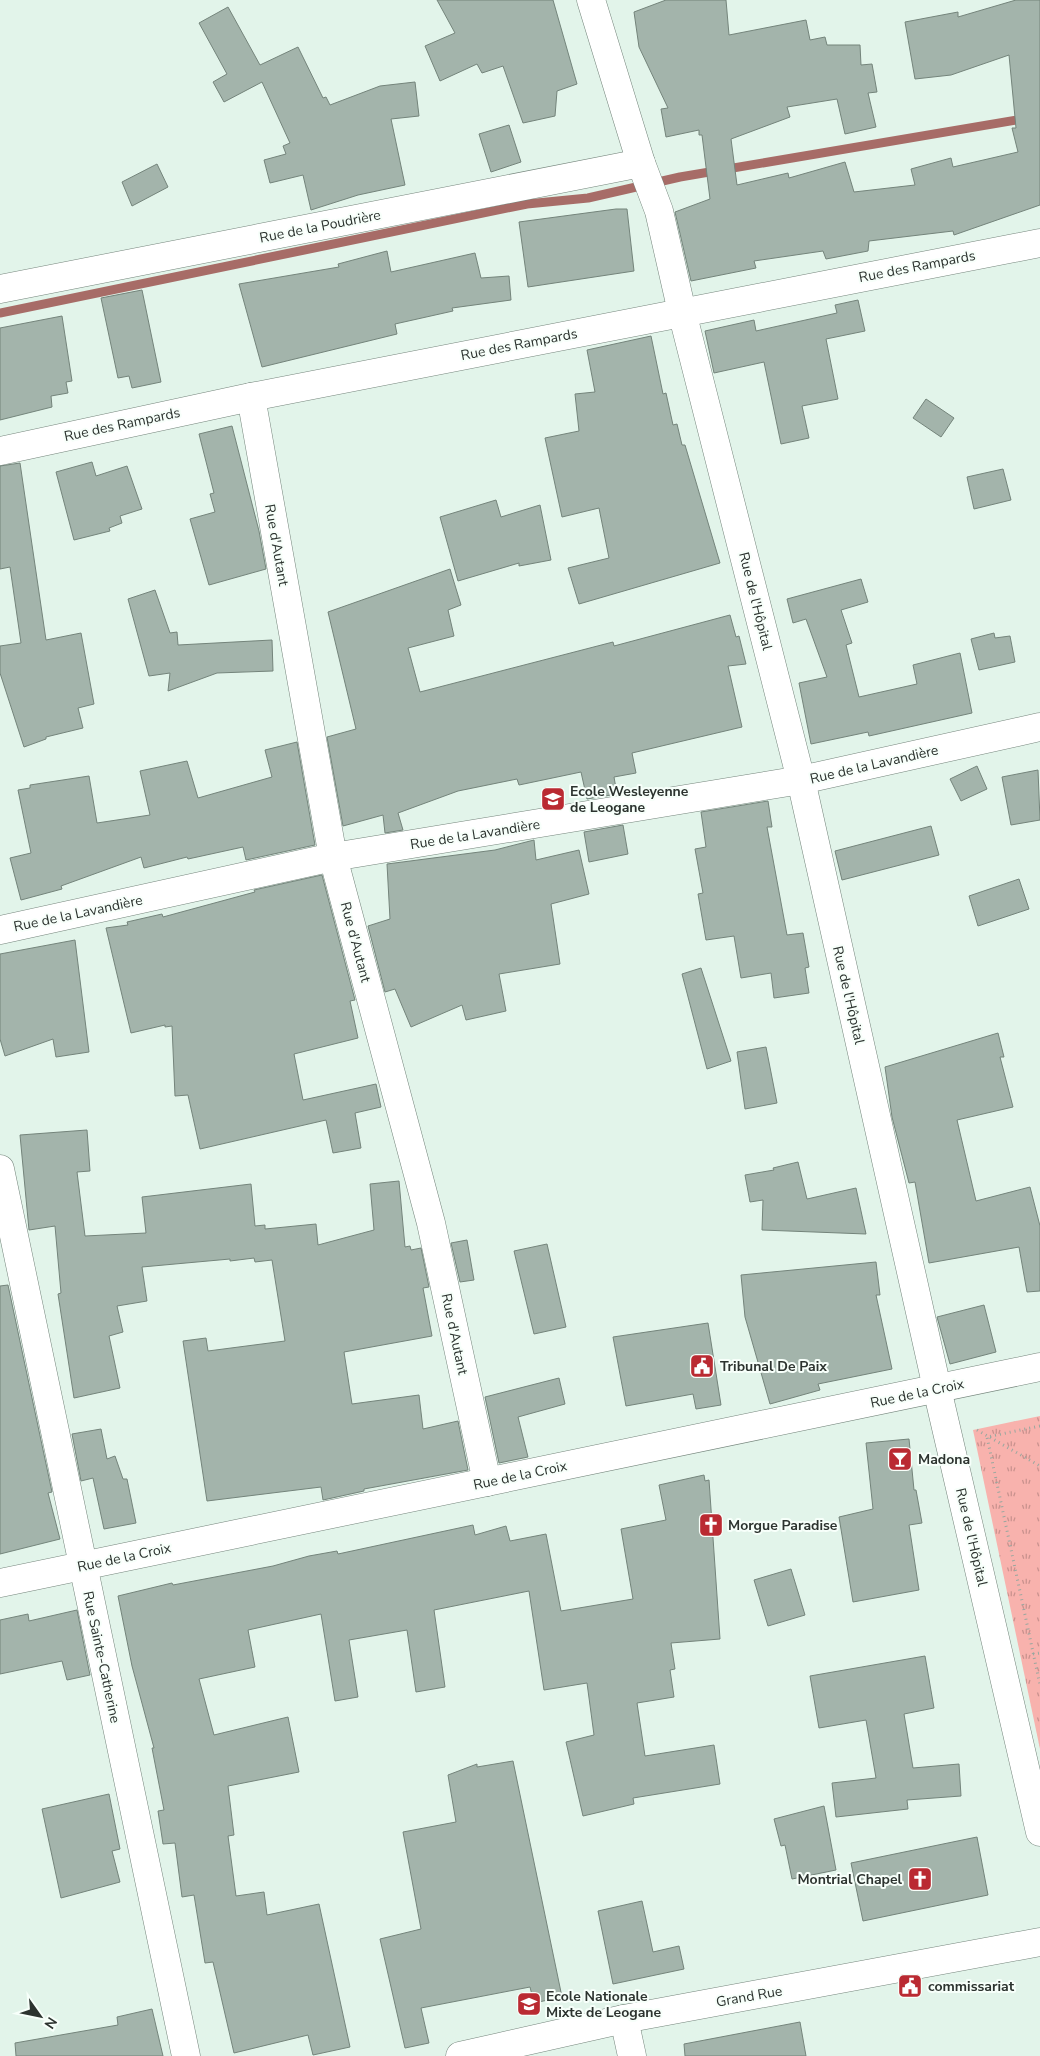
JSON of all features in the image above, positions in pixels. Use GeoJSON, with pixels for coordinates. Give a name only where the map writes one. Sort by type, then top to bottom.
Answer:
{"type":"FeatureCollection","features":[{"type":"Feature","properties":{"kind":"street","name":"Rue de l'Hôpital"},"geometry":{"type":"LineString","coordinates":[[591,0],[615,72],[641,163],[659,210],[682,312],[801,780],[1040,1832]]}},
{"type":"Feature","properties":{"kind":"street","name":"Rue de la Poudrière"},"geometry":{"type":"LineString","coordinates":[[0,289],[641,163]]}},
{"type":"Feature","properties":{"kind":"street","name":"Rue des Rampards"},"geometry":{"type":"LineString","coordinates":[[0,451],[251,396],[1040,243]]}},
{"type":"Feature","properties":{"kind":"street","name":"Rue d'Autant"},"geometry":{"type":"LineString","coordinates":[[251,396],[333,857],[431,1223],[487,1482]]}},
{"type":"Feature","properties":{"kind":"street","name":"Rue de la Lavandière"},"geometry":{"type":"LineString","coordinates":[[0,930],[333,857],[801,780],[1040,727]]}},
{"type":"Feature","properties":{"kind":"street","name":"Rue Sainte-Catherine"},"geometry":{"type":"LineString","coordinates":[[0,1170],[186,2056]]}},
{"type":"Feature","properties":{"kind":"street","name":"Rue de la Croix"},"geometry":{"type":"LineString","coordinates":[[0,1583],[487,1482],[940,1397],[1040,1367]]}},
{"type":"Feature","properties":{"kind":"street","name":"Grand Rue"},"geometry":{"type":"LineString","coordinates":[[460,2056],[624,2019],[1040,1942]]}},
{"type":"Feature","properties":{"kind":"street"},"geometry":{"type":"LineString","coordinates":[[624,2019],[632,2056]]}},
{"type":"Feature","properties":{"kind":"path"},"geometry":{"type":"LineString","coordinates":[[940,1397],[987,1437],[1040,1466]]}},
{"type":"Feature","properties":{"kind":"path"},"geometry":{"type":"LineString","coordinates":[[987,1437],[1040,1426]]}},
{"type":"Feature","properties":{"kind":"path"},"geometry":{"type":"LineString","coordinates":[[987,1437],[1040,1685]]}},
{"type":"Feature","properties":{"kind":"green space"},"geometry":{"type":"Polygon","coordinates":[[[1040,1416],[1040,1749],[973,1430],[1040,1416]]]}},
{"type":"Feature","properties":{"kind":"building"},"geometry":{"type":"Polygon","coordinates":[[[437,0],[553,0],[577,84],[557,91],[555,116],[523,123],[503,66],[482,73],[477,64],[440,81],[425,46],[455,33],[437,0]]]}},
{"type":"Feature","properties":{"kind":"building"},"geometry":{"type":"Polygon","coordinates":[[[666,0],[726,0],[729,35],[806,20],[810,40],[825,37],[827,45],[860,45],[861,65],[872,64],[877,92],[868,93],[876,127],[845,134],[837,99],[787,107],[790,117],[731,139],[737,185],[788,173],[789,178],[845,162],[854,192],[915,185],[911,169],[951,158],[953,167],[1018,152],[1012,128],[1016,128],[1009,55],[951,75],[915,79],[905,22],[958,12],[958,17],[1016,0],[1040,0],[1040,205],[954,235],[953,231],[869,241],[868,251],[826,259],[823,251],[754,261],[756,268],[691,281],[675,212],[710,199],[702,135],[699,135],[699,130],[666,137],[661,109],[668,108],[639,47],[634,12],[666,0]]]}},
{"type":"Feature","properties":{"kind":"building"},"geometry":{"type":"Polygon","coordinates":[[[228,7],[260,65],[298,47],[323,98],[326,97],[330,105],[380,86],[415,82],[419,116],[391,119],[405,185],[358,195],[311,210],[303,175],[270,183],[264,160],[286,154],[283,146],[290,143],[262,82],[224,102],[213,82],[227,74],[199,23],[228,7]]]}},
{"type":"Feature","properties":{"kind":"building"},"geometry":{"type":"Polygon","coordinates":[[[509,125],[521,162],[491,172],[479,134],[509,125]]]}},
{"type":"Feature","properties":{"kind":"building"},"geometry":{"type":"Polygon","coordinates":[[[157,164],[168,187],[132,206],[122,182],[157,164]]]}},
{"type":"Feature","properties":{"kind":"building"},"geometry":{"type":"Polygon","coordinates":[[[627,209],[634,271],[528,287],[519,222],[627,209]]]}},
{"type":"Feature","properties":{"kind":"building"},"geometry":{"type":"Polygon","coordinates":[[[387,251],[391,272],[475,253],[481,278],[509,276],[511,300],[452,308],[453,311],[395,324],[397,334],[262,367],[239,284],[339,267],[338,264],[387,251]]]}},
{"type":"Feature","properties":{"kind":"building"},"geometry":{"type":"Polygon","coordinates":[[[142,290],[161,382],[132,388],[129,376],[118,378],[101,298],[142,290]]]}},
{"type":"Feature","properties":{"kind":"building"},"geometry":{"type":"Polygon","coordinates":[[[858,300],[865,331],[826,339],[838,399],[802,406],[809,438],[781,444],[764,362],[714,373],[705,331],[754,320],[756,331],[837,313],[835,305],[858,300]]]}},
{"type":"Feature","properties":{"kind":"building"},"geometry":{"type":"Polygon","coordinates":[[[62,316],[72,381],[66,382],[68,393],[51,396],[52,407],[0,420],[0,328],[62,316]]]}},
{"type":"Feature","properties":{"kind":"building"},"geometry":{"type":"Polygon","coordinates":[[[651,336],[663,394],[666,393],[673,425],[677,424],[682,445],[685,445],[720,563],[579,604],[568,568],[609,558],[599,508],[562,517],[545,438],[579,431],[575,394],[595,392],[587,350],[651,336]]]}},
{"type":"Feature","properties":{"kind":"building"},"geometry":{"type":"Polygon","coordinates":[[[926,399],[954,418],[941,437],[913,418],[926,399]]]}},
{"type":"Feature","properties":{"kind":"building"},"geometry":{"type":"Polygon","coordinates":[[[232,426],[259,531],[266,569],[209,585],[190,519],[215,512],[210,494],[214,493],[199,434],[232,426]]]}},
{"type":"Feature","properties":{"kind":"building"},"geometry":{"type":"Polygon","coordinates":[[[92,462],[96,476],[127,466],[142,509],[120,516],[122,523],[109,528],[110,531],[74,540],[56,472],[92,462]]]}},
{"type":"Feature","properties":{"kind":"building"},"geometry":{"type":"Polygon","coordinates":[[[20,463],[46,640],[81,633],[94,704],[78,708],[83,728],[46,737],[46,739],[24,747],[0,673],[0,646],[21,643],[10,567],[0,569],[0,466],[20,463]]]}},
{"type":"Feature","properties":{"kind":"building"},"geometry":{"type":"Polygon","coordinates":[[[1003,469],[1011,500],[974,509],[967,477],[1003,469]]]}},
{"type":"Feature","properties":{"kind":"building"},"geometry":{"type":"Polygon","coordinates":[[[496,500],[501,517],[540,505],[551,560],[519,566],[519,563],[458,581],[440,517],[496,500]]]}},
{"type":"Feature","properties":{"kind":"building"},"geometry":{"type":"Polygon","coordinates":[[[450,569],[461,605],[448,610],[454,636],[408,648],[420,692],[613,642],[614,646],[730,615],[736,637],[739,636],[746,664],[728,666],[742,727],[632,753],[636,773],[614,777],[617,794],[587,799],[581,772],[519,785],[517,779],[458,791],[398,813],[403,830],[385,833],[383,815],[343,826],[327,737],[356,729],[328,612],[450,569]]]}},
{"type":"Feature","properties":{"kind":"building"},"geometry":{"type":"Polygon","coordinates":[[[861,579],[868,602],[841,610],[852,643],[846,645],[859,697],[917,684],[913,665],[960,653],[972,713],[869,736],[868,732],[811,744],[799,683],[827,677],[806,619],[793,623],[787,599],[861,579]]]}},
{"type":"Feature","properties":{"kind":"building"},"geometry":{"type":"Polygon","coordinates":[[[155,590],[170,633],[177,632],[178,645],[272,640],[273,671],[217,673],[168,691],[170,673],[149,676],[128,599],[155,590]]]}},
{"type":"Feature","properties":{"kind":"building"},"geometry":{"type":"Polygon","coordinates":[[[994,633],[995,638],[1010,636],[1015,662],[979,670],[971,639],[994,633]]]}},
{"type":"Feature","properties":{"kind":"building"},"geometry":{"type":"Polygon","coordinates":[[[297,742],[315,845],[246,860],[243,847],[188,859],[187,857],[144,868],[141,857],[61,886],[62,889],[21,900],[10,858],[31,853],[18,790],[30,788],[30,785],[89,776],[97,823],[150,815],[140,771],[187,761],[198,798],[272,777],[265,750],[297,742]]]}},
{"type":"Feature","properties":{"kind":"building"},"geometry":{"type":"Polygon","coordinates":[[[977,766],[987,789],[961,801],[950,779],[977,766]]]}},
{"type":"Feature","properties":{"kind":"building"},"geometry":{"type":"Polygon","coordinates":[[[1038,770],[1040,820],[1011,825],[1002,777],[1038,770]]]}},
{"type":"Feature","properties":{"kind":"building"},"geometry":{"type":"Polygon","coordinates":[[[768,801],[772,827],[767,827],[787,935],[803,933],[809,967],[805,968],[809,993],[774,998],[771,973],[741,978],[734,936],[706,940],[698,894],[703,893],[695,849],[706,847],[701,812],[768,801]]]}},
{"type":"Feature","properties":{"kind":"building"},"geometry":{"type":"Polygon","coordinates":[[[623,825],[628,854],[589,862],[584,832],[623,825]]]}},
{"type":"Feature","properties":{"kind":"building"},"geometry":{"type":"Polygon","coordinates":[[[931,826],[939,855],[842,880],[835,851],[931,826]]]}},
{"type":"Feature","properties":{"kind":"building"},"geometry":{"type":"Polygon","coordinates":[[[534,840],[536,860],[579,850],[589,894],[551,904],[560,964],[499,974],[506,1011],[466,1020],[462,1005],[411,1027],[395,989],[385,992],[368,926],[390,919],[387,864],[495,850],[534,840]]]}},
{"type":"Feature","properties":{"kind":"building"},"geometry":{"type":"Polygon","coordinates":[[[322,875],[355,1000],[350,1001],[358,1038],[294,1054],[303,1100],[376,1084],[381,1107],[355,1113],[361,1148],[333,1153],[326,1120],[200,1149],[188,1095],[175,1096],[172,1026],[165,1027],[165,1025],[131,1033],[106,928],[128,925],[127,922],[162,914],[163,917],[255,892],[254,890],[322,875]]]}},
{"type":"Feature","properties":{"kind":"building"},"geometry":{"type":"Polygon","coordinates":[[[1019,879],[1029,909],[978,926],[969,896],[1019,879]]]}},
{"type":"Feature","properties":{"kind":"building"},"geometry":{"type":"Polygon","coordinates":[[[75,940],[89,1052],[56,1057],[53,1039],[5,1056],[0,1039],[0,954],[75,940]]]}},
{"type":"Feature","properties":{"kind":"building"},"geometry":{"type":"Polygon","coordinates":[[[701,968],[731,1061],[707,1069],[682,974],[701,968]]]}},
{"type":"Feature","properties":{"kind":"building"},"geometry":{"type":"Polygon","coordinates":[[[998,1033],[1004,1057],[1000,1057],[1013,1107],[957,1120],[976,1201],[1030,1187],[1040,1226],[1040,1291],[1027,1292],[1019,1247],[929,1263],[915,1182],[909,1183],[892,1117],[885,1067],[998,1033]]]}},
{"type":"Feature","properties":{"kind":"building"},"geometry":{"type":"Polygon","coordinates":[[[766,1047],[777,1103],[745,1109],[737,1052],[766,1047]]]}},
{"type":"Feature","properties":{"kind":"building"},"geometry":{"type":"Polygon","coordinates":[[[87,1130],[90,1171],[77,1172],[85,1236],[146,1233],[142,1197],[251,1184],[255,1226],[265,1225],[265,1229],[316,1224],[318,1245],[374,1230],[370,1184],[399,1181],[405,1247],[410,1246],[411,1250],[421,1248],[429,1287],[423,1288],[432,1336],[344,1352],[352,1404],[419,1395],[423,1429],[458,1421],[468,1470],[364,1489],[364,1491],[323,1500],[321,1487],[207,1501],[183,1341],[206,1338],[208,1351],[285,1341],[272,1260],[255,1262],[254,1258],[230,1261],[230,1259],[142,1267],[147,1301],[117,1306],[123,1332],[109,1336],[120,1388],[74,1398],[58,1294],[61,1293],[55,1226],[29,1230],[20,1135],[87,1130]]]}},
{"type":"Feature","properties":{"kind":"building"},"geometry":{"type":"Polygon","coordinates":[[[798,1162],[807,1199],[856,1188],[866,1234],[762,1230],[763,1200],[750,1202],[745,1175],[774,1170],[773,1168],[798,1162]]]}},
{"type":"Feature","properties":{"kind":"building"},"geometry":{"type":"Polygon","coordinates":[[[467,1240],[474,1280],[460,1282],[451,1243],[467,1240]]]}},
{"type":"Feature","properties":{"kind":"building"},"geometry":{"type":"Polygon","coordinates":[[[547,1244],[566,1327],[534,1334],[514,1251],[547,1244]]]}},
{"type":"Feature","properties":{"kind":"building"},"geometry":{"type":"Polygon","coordinates":[[[876,1262],[880,1295],[876,1295],[892,1369],[818,1384],[820,1390],[770,1404],[745,1317],[741,1275],[876,1262]]]}},
{"type":"Feature","properties":{"kind":"building"},"geometry":{"type":"Polygon","coordinates":[[[8,1285],[52,1492],[48,1493],[60,1539],[0,1554],[0,1286],[8,1285]]]}},
{"type":"Feature","properties":{"kind":"building"},"geometry":{"type":"Polygon","coordinates":[[[984,1305],[996,1352],[950,1364],[937,1317],[984,1305]]]}},
{"type":"Feature","properties":{"kind":"building"},"geometry":{"type":"Polygon","coordinates":[[[708,1323],[721,1405],[696,1409],[693,1394],[626,1406],[613,1337],[708,1323]]]}},
{"type":"Feature","properties":{"kind":"building"},"geometry":{"type":"Polygon","coordinates":[[[559,1378],[565,1404],[518,1417],[528,1457],[499,1463],[485,1397],[559,1378]]]}},
{"type":"Feature","properties":{"kind":"building"},"geometry":{"type":"Polygon","coordinates":[[[101,1429],[107,1459],[115,1456],[123,1479],[127,1479],[136,1523],[104,1529],[93,1478],[81,1481],[72,1434],[101,1429]]]}},
{"type":"Feature","properties":{"kind":"building"},"geometry":{"type":"Polygon","coordinates":[[[909,1439],[914,1490],[916,1490],[922,1523],[909,1525],[919,1590],[853,1602],[839,1517],[873,1509],[866,1443],[909,1439]]]}},
{"type":"Feature","properties":{"kind":"building"},"geometry":{"type":"Polygon","coordinates":[[[704,1475],[705,1481],[709,1480],[720,1639],[671,1643],[675,1669],[670,1670],[674,1697],[637,1703],[645,1756],[714,1745],[720,1784],[633,1798],[634,1804],[583,1816],[566,1742],[594,1735],[587,1683],[544,1690],[529,1591],[434,1610],[445,1687],[416,1692],[407,1630],[349,1640],[358,1697],[335,1701],[321,1614],[248,1630],[255,1667],[199,1679],[214,1735],[288,1717],[299,1772],[228,1786],[234,1835],[228,1836],[236,1896],[264,1892],[267,1915],[319,1904],[350,2047],[313,2055],[308,2035],[234,2053],[213,1962],[205,1963],[194,1895],[182,1897],[175,1843],[163,1844],[158,1811],[164,1810],[152,1748],[154,1748],[132,1666],[118,1596],[172,1583],[173,1585],[273,1566],[309,1556],[337,1551],[338,1554],[473,1525],[475,1535],[506,1526],[510,1541],[546,1534],[561,1611],[633,1599],[621,1529],[666,1520],[659,1485],[704,1475]]]}},
{"type":"Feature","properties":{"kind":"building"},"geometry":{"type":"Polygon","coordinates":[[[791,1569],[805,1615],[768,1626],[754,1580],[791,1569]]]}},
{"type":"Feature","properties":{"kind":"building"},"geometry":{"type":"Polygon","coordinates":[[[77,1610],[90,1675],[67,1680],[62,1661],[0,1674],[0,1620],[28,1614],[29,1621],[77,1610]]]}},
{"type":"Feature","properties":{"kind":"building"},"geometry":{"type":"Polygon","coordinates":[[[925,1656],[934,1708],[904,1714],[913,1768],[959,1764],[961,1796],[907,1800],[908,1809],[836,1817],[832,1783],[876,1778],[866,1720],[819,1728],[810,1676],[925,1656]]]}},
{"type":"Feature","properties":{"kind":"building"},"geometry":{"type":"Polygon","coordinates":[[[513,1761],[562,1997],[534,2003],[530,1987],[421,2008],[429,2043],[405,2048],[380,1939],[421,1929],[403,1832],[456,1822],[448,1775],[477,1764],[477,1767],[513,1761]]]}},
{"type":"Feature","properties":{"kind":"building"},"geometry":{"type":"Polygon","coordinates":[[[109,1794],[120,1849],[112,1851],[120,1882],[61,1898],[42,1809],[109,1794]]]}},
{"type":"Feature","properties":{"kind":"building"},"geometry":{"type":"Polygon","coordinates":[[[824,1806],[836,1870],[792,1879],[785,1845],[781,1846],[774,1819],[824,1806]]]}},
{"type":"Feature","properties":{"kind":"building","name":"Montrial Chapel"},"geometry":{"type":"Polygon","coordinates":[[[977,1837],[988,1895],[863,1921],[851,1863],[977,1837]]]}},
{"type":"Feature","properties":{"kind":"building"},"geometry":{"type":"Polygon","coordinates":[[[642,1901],[653,1952],[679,1946],[684,1969],[613,1984],[598,1911],[642,1901]]]}},
{"type":"Feature","properties":{"kind":"building"},"geometry":{"type":"Polygon","coordinates":[[[152,2009],[163,2056],[16,2056],[15,2043],[118,2025],[117,2017],[152,2009]]]}},
{"type":"Feature","properties":{"kind":"building"},"geometry":{"type":"Polygon","coordinates":[[[800,2022],[806,2056],[685,2056],[684,2044],[800,2022]]]}},
{"type":"Feature","properties":{"kind":"waterway"},"geometry":{"type":"LineString","coordinates":[[0,313],[527,204],[588,198],[680,177],[1040,116]]}},
{"type":"Feature","properties":{"kind":"place","name":"Ecole Wesleyenne de Leogane"},"geometry":{"type":"Point","coordinates":[553,799]}},
{"type":"Feature","properties":{"kind":"place","name":"Tribunal De Paix"},"geometry":{"type":"Point","coordinates":[702,1366]}},
{"type":"Feature","properties":{"kind":"place","name":"Madona"},"geometry":{"type":"Point","coordinates":[900,1459]}},
{"type":"Feature","properties":{"kind":"place","name":"Morgue Paradise"},"geometry":{"type":"Point","coordinates":[711,1525]}},
{"type":"Feature","properties":{"kind":"place","name":"Montrial Chapel"},"geometry":{"type":"Point","coordinates":[920,1879]}},
{"type":"Feature","properties":{"kind":"place","name":"commissariat"},"geometry":{"type":"Point","coordinates":[910,1986]}},
{"type":"Feature","properties":{"kind":"place","name":"Ecole Nationale Mixte de Leogane"},"geometry":{"type":"Point","coordinates":[529,2004]}}]}
